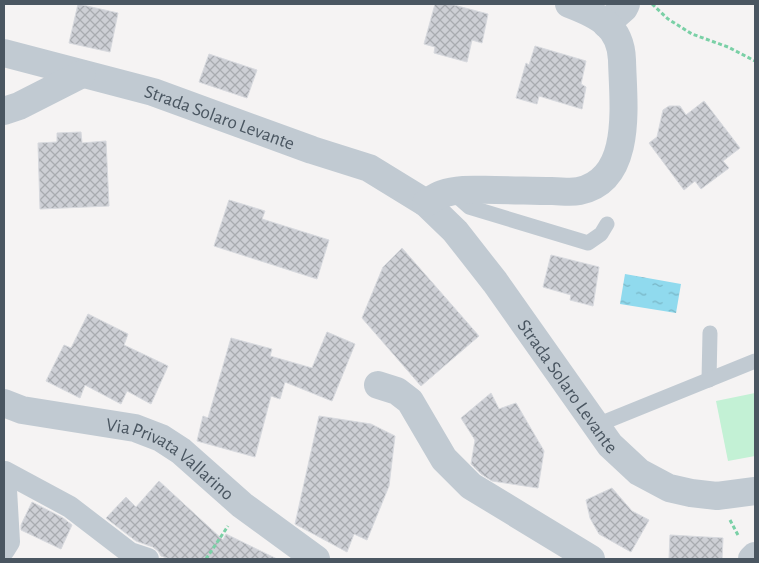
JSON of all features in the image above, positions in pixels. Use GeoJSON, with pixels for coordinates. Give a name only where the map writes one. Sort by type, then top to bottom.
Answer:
{"type":"FeatureCollection","features":[{"type":"Feature","properties":{"kind":"street"},"geometry":{"type":"LineString","coordinates":[[426,203],[441,194],[456,191],[577,192],[596,186],[607,177],[621,146],[623,99],[621,51],[616,34],[606,24],[590,12],[569,4]]}},
{"type":"Feature","properties":{"kind":"street"},"geometry":{"type":"LineString","coordinates":[[606,24],[626,4]]}},
{"type":"Feature","properties":{"kind":"street","name":"Strada Solaro Levante"},"geometry":{"type":"LineString","coordinates":[[4,53],[153,92],[312,150],[369,168],[426,203],[454,231],[495,282],[610,445],[640,472],[669,488],[691,493],[717,496],[755,491]]}},
{"type":"Feature","properties":{"kind":"street"},"geometry":{"type":"LineString","coordinates":[[4,111],[19,106],[82,74]]}},
{"type":"Feature","properties":{"kind":"street"},"geometry":{"type":"LineString","coordinates":[[378,385],[397,392],[410,401],[444,459],[471,486],[591,559]]}},
{"type":"Feature","properties":{"kind":"street","name":"Via Privata Vallarino"},"geometry":{"type":"LineString","coordinates":[[4,403],[22,410],[135,428],[161,438],[181,451],[242,505],[316,559]]}},
{"type":"Feature","properties":{"kind":"street"},"geometry":{"type":"LineString","coordinates":[[4,550],[9,542],[5,472],[70,507],[130,552],[148,559]]}},
{"type":"Feature","properties":{"kind":"lane"},"geometry":{"type":"LineString","coordinates":[[456,191],[460,199],[469,207],[588,243],[601,234],[607,224]]}},
{"type":"Feature","properties":{"kind":"lane"},"geometry":{"type":"LineString","coordinates":[[709,380],[710,333]]}},
{"type":"Feature","properties":{"kind":"lane"},"geometry":{"type":"LineString","coordinates":[[597,425],[755,361]]}},
{"type":"Feature","properties":{"kind":"path"},"geometry":{"type":"LineString","coordinates":[[651,4],[692,34],[728,47],[755,61]]}},
{"type":"Feature","properties":{"kind":"path"},"geometry":{"type":"LineString","coordinates":[[717,496],[750,553]]}},
{"type":"Feature","properties":{"kind":"path"},"geometry":{"type":"LineString","coordinates":[[206,559],[242,505]]}},
{"type":"Feature","properties":{"kind":"green space"},"geometry":{"type":"Polygon","coordinates":[[[755,393],[755,456],[728,461],[716,401],[755,393]]]}},
{"type":"Feature","properties":{"kind":"water"},"geometry":{"type":"Polygon","coordinates":[[[625,274],[681,284],[676,313],[620,304],[625,274]]]}},
{"type":"Feature","properties":{"kind":"building"},"geometry":{"type":"Polygon","coordinates":[[[78,4],[118,13],[110,52],[69,43],[78,4]]]}},
{"type":"Feature","properties":{"kind":"building"},"geometry":{"type":"Polygon","coordinates":[[[435,4],[450,4],[488,14],[482,43],[472,40],[467,62],[434,53],[435,47],[424,44],[435,4]]]}},
{"type":"Feature","properties":{"kind":"building"},"geometry":{"type":"Polygon","coordinates":[[[535,46],[586,61],[581,84],[586,87],[582,109],[539,96],[537,104],[516,98],[526,63],[529,65],[535,46]]]}},
{"type":"Feature","properties":{"kind":"building"},"geometry":{"type":"Polygon","coordinates":[[[209,54],[257,70],[247,98],[199,82],[209,54]]]}},
{"type":"Feature","properties":{"kind":"building"},"geometry":{"type":"Polygon","coordinates":[[[704,101],[740,148],[723,161],[729,168],[701,189],[695,181],[684,190],[649,143],[657,137],[663,110],[669,106],[680,106],[686,115],[704,101]]]}},
{"type":"Feature","properties":{"kind":"building"},"geometry":{"type":"Polygon","coordinates":[[[81,132],[82,143],[106,141],[109,206],[40,209],[38,143],[57,142],[57,133],[81,132]]]}},
{"type":"Feature","properties":{"kind":"building"},"geometry":{"type":"Polygon","coordinates":[[[229,200],[265,211],[262,219],[329,240],[317,279],[214,246],[229,200]]]}},
{"type":"Feature","properties":{"kind":"building"},"geometry":{"type":"Polygon","coordinates":[[[402,248],[479,336],[421,386],[362,318],[383,267],[402,248]]]}},
{"type":"Feature","properties":{"kind":"building"},"geometry":{"type":"Polygon","coordinates":[[[551,255],[599,267],[593,306],[570,300],[571,295],[543,287],[551,255]]]}},
{"type":"Feature","properties":{"kind":"building"},"geometry":{"type":"Polygon","coordinates":[[[88,314],[128,334],[124,345],[168,366],[151,404],[127,391],[121,404],[85,385],[80,398],[46,381],[64,345],[71,348],[88,314]]]}},
{"type":"Feature","properties":{"kind":"building"},"geometry":{"type":"Polygon","coordinates":[[[327,332],[355,344],[332,401],[285,382],[280,399],[271,396],[255,457],[197,441],[203,416],[208,418],[231,338],[272,349],[270,356],[312,368],[327,332]]]}},
{"type":"Feature","properties":{"kind":"building"},"geometry":{"type":"Polygon","coordinates":[[[491,393],[499,409],[516,403],[544,451],[538,488],[492,481],[471,464],[475,440],[461,418],[491,393]]]}},
{"type":"Feature","properties":{"kind":"building"},"geometry":{"type":"Polygon","coordinates":[[[319,416],[371,424],[395,436],[389,486],[367,540],[354,534],[347,552],[295,524],[319,416]]]}},
{"type":"Feature","properties":{"kind":"building"},"geometry":{"type":"Polygon","coordinates":[[[159,481],[223,540],[226,534],[277,559],[170,559],[161,556],[153,547],[136,541],[106,518],[126,497],[136,507],[159,481]]]}},
{"type":"Feature","properties":{"kind":"building"},"geometry":{"type":"Polygon","coordinates":[[[612,488],[632,511],[649,520],[631,552],[599,534],[590,518],[586,500],[612,488]]]}},
{"type":"Feature","properties":{"kind":"building"},"geometry":{"type":"Polygon","coordinates":[[[32,502],[63,518],[72,525],[61,549],[21,530],[21,525],[32,502]]]}},
{"type":"Feature","properties":{"kind":"building"},"geometry":{"type":"Polygon","coordinates":[[[670,535],[723,538],[722,559],[669,559],[670,535]]]}}]}
